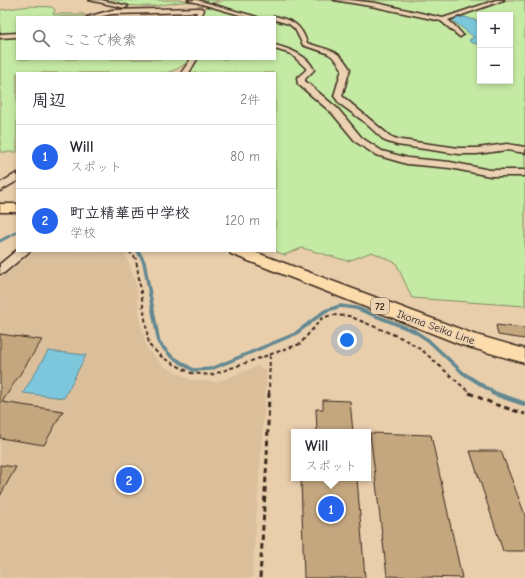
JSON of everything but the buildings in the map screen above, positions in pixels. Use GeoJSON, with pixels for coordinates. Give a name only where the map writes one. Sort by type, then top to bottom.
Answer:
{"type":"FeatureCollection","features":[{"type":"Feature","properties":{"kind":"main road"},"geometry":{"type":"LineString","coordinates":[[0,208],[16,208]]}},
{"type":"Feature","properties":{"kind":"main road","name":"Ikoma Seika Line"},"geometry":{"type":"LineString","coordinates":[[240,252],[469,340],[525,356]]}},
{"type":"Feature","properties":{"kind":"street"},"geometry":{"type":"LineString","coordinates":[[92,0],[125,6],[165,4]]}},
{"type":"Feature","properties":{"kind":"street"},"geometry":{"type":"LineString","coordinates":[[94,16],[112,12],[201,10],[221,0]]}},
{"type":"Feature","properties":{"kind":"street"},"geometry":{"type":"LineString","coordinates":[[336,0],[376,5],[442,20],[452,26],[460,35]]}},
{"type":"Feature","properties":{"kind":"street"},"geometry":{"type":"LineString","coordinates":[[442,20],[501,0]]}},
{"type":"Feature","properties":{"kind":"street"},"geometry":{"type":"LineString","coordinates":[[188,1],[212,5],[250,16]]}},
{"type":"Feature","properties":{"kind":"street"},"geometry":{"type":"LineString","coordinates":[[220,8],[262,16]]}},
{"type":"Feature","properties":{"kind":"street"},"geometry":{"type":"LineString","coordinates":[[198,16],[201,10]]}},
{"type":"Feature","properties":{"kind":"street"},"geometry":{"type":"LineString","coordinates":[[276,18],[288,21],[295,25],[300,31],[305,44],[330,50],[338,55],[346,69],[338,96],[343,102],[365,118],[388,139],[408,145],[455,151],[477,151],[507,147],[525,150]]}},
{"type":"Feature","properties":{"kind":"street"},"geometry":{"type":"LineString","coordinates":[[0,36],[16,35]]}},
{"type":"Feature","properties":{"kind":"street"},"geometry":{"type":"LineString","coordinates":[[276,47],[293,53],[309,67],[310,70],[302,76],[301,82],[335,111],[359,140],[372,150],[386,156],[407,161],[450,166],[490,173],[525,173]]}},
{"type":"Feature","properties":{"kind":"street"},"geometry":{"type":"LineString","coordinates":[[186,72],[193,60]]}},
{"type":"Feature","properties":{"kind":"street"},"geometry":{"type":"LineString","coordinates":[[0,188],[16,177]]}},
{"type":"Feature","properties":{"kind":"street"},"geometry":{"type":"LineString","coordinates":[[0,270],[23,252]]}},
{"type":"Feature","properties":{"kind":"path"},"geometry":{"type":"LineString","coordinates":[[130,252],[136,259],[149,345],[163,358],[191,373],[211,375],[300,344],[322,318],[332,315],[348,316],[404,339],[423,350],[468,392],[494,404],[525,414]]}},
{"type":"Feature","properties":{"kind":"path"},"geometry":{"type":"LineString","coordinates":[[260,578],[267,458],[270,354]]}},
{"type":"Feature","properties":{"kind":"shaded area"},"geometry":{"type":"Polygon","coordinates":[[[34,252],[124,252],[136,284],[140,319],[147,349],[164,366],[191,380],[217,382],[258,366],[267,370],[252,578],[0,578],[0,278],[34,252]]]}},
{"type":"Feature","properties":{"kind":"green space"},"geometry":{"type":"Polygon","coordinates":[[[95,0],[219,0],[206,6],[203,2],[178,2],[146,6],[124,5],[95,0]]]}},
{"type":"Feature","properties":{"kind":"green space"},"geometry":{"type":"Polygon","coordinates":[[[224,0],[525,0],[525,172],[489,171],[394,157],[369,146],[303,80],[309,73],[299,55],[276,46],[276,16],[252,16],[214,5],[224,0]]]}},
{"type":"Feature","properties":{"kind":"green space"},"geometry":{"type":"Polygon","coordinates":[[[30,6],[52,7],[55,10],[53,14],[83,14],[86,16],[16,16],[16,60],[189,60],[179,68],[170,72],[16,72],[16,152],[0,152],[0,10],[30,6]]]}},
{"type":"Feature","properties":{"kind":"green space"},"geometry":{"type":"Polygon","coordinates":[[[212,6],[248,16],[200,16],[204,9],[212,6]]]}},
{"type":"Feature","properties":{"kind":"green space"},"geometry":{"type":"Polygon","coordinates":[[[276,48],[295,56],[307,70],[299,77],[377,154],[525,175],[525,306],[412,298],[396,263],[372,252],[348,261],[302,248],[284,255],[276,251],[276,72],[189,72],[195,60],[276,60],[276,48]]]}},
{"type":"Feature","properties":{"kind":"water"},"geometry":{"type":"Polygon","coordinates":[[[465,17],[477,21],[477,44],[470,42],[469,40],[474,37],[452,20],[455,18],[465,17]]]}},
{"type":"Feature","properties":{"kind":"water"},"geometry":{"type":"Polygon","coordinates":[[[48,351],[86,355],[64,398],[23,393],[48,351]]]}},
{"type":"Feature","properties":{"kind":"waterway"},"geometry":{"type":"LineString","coordinates":[[0,241],[16,233]]}},
{"type":"Feature","properties":{"kind":"waterway"},"geometry":{"type":"LineString","coordinates":[[139,252],[144,262],[159,343],[171,356],[193,370],[211,369],[295,334],[325,311],[340,306],[356,308],[414,331],[428,340],[463,373],[496,394]]}},
{"type":"Feature","properties":{"kind":"waterway"},"geometry":{"type":"LineString","coordinates":[[493,393],[525,404]]}},
{"type":"Feature","properties":{"kind":"place","name":"町立精華西中学校"},"geometry":{"type":"Point","coordinates":[129,480]}},
{"type":"Feature","properties":{"kind":"place","name":"Will"},"geometry":{"type":"Point","coordinates":[331,509]}}]}
